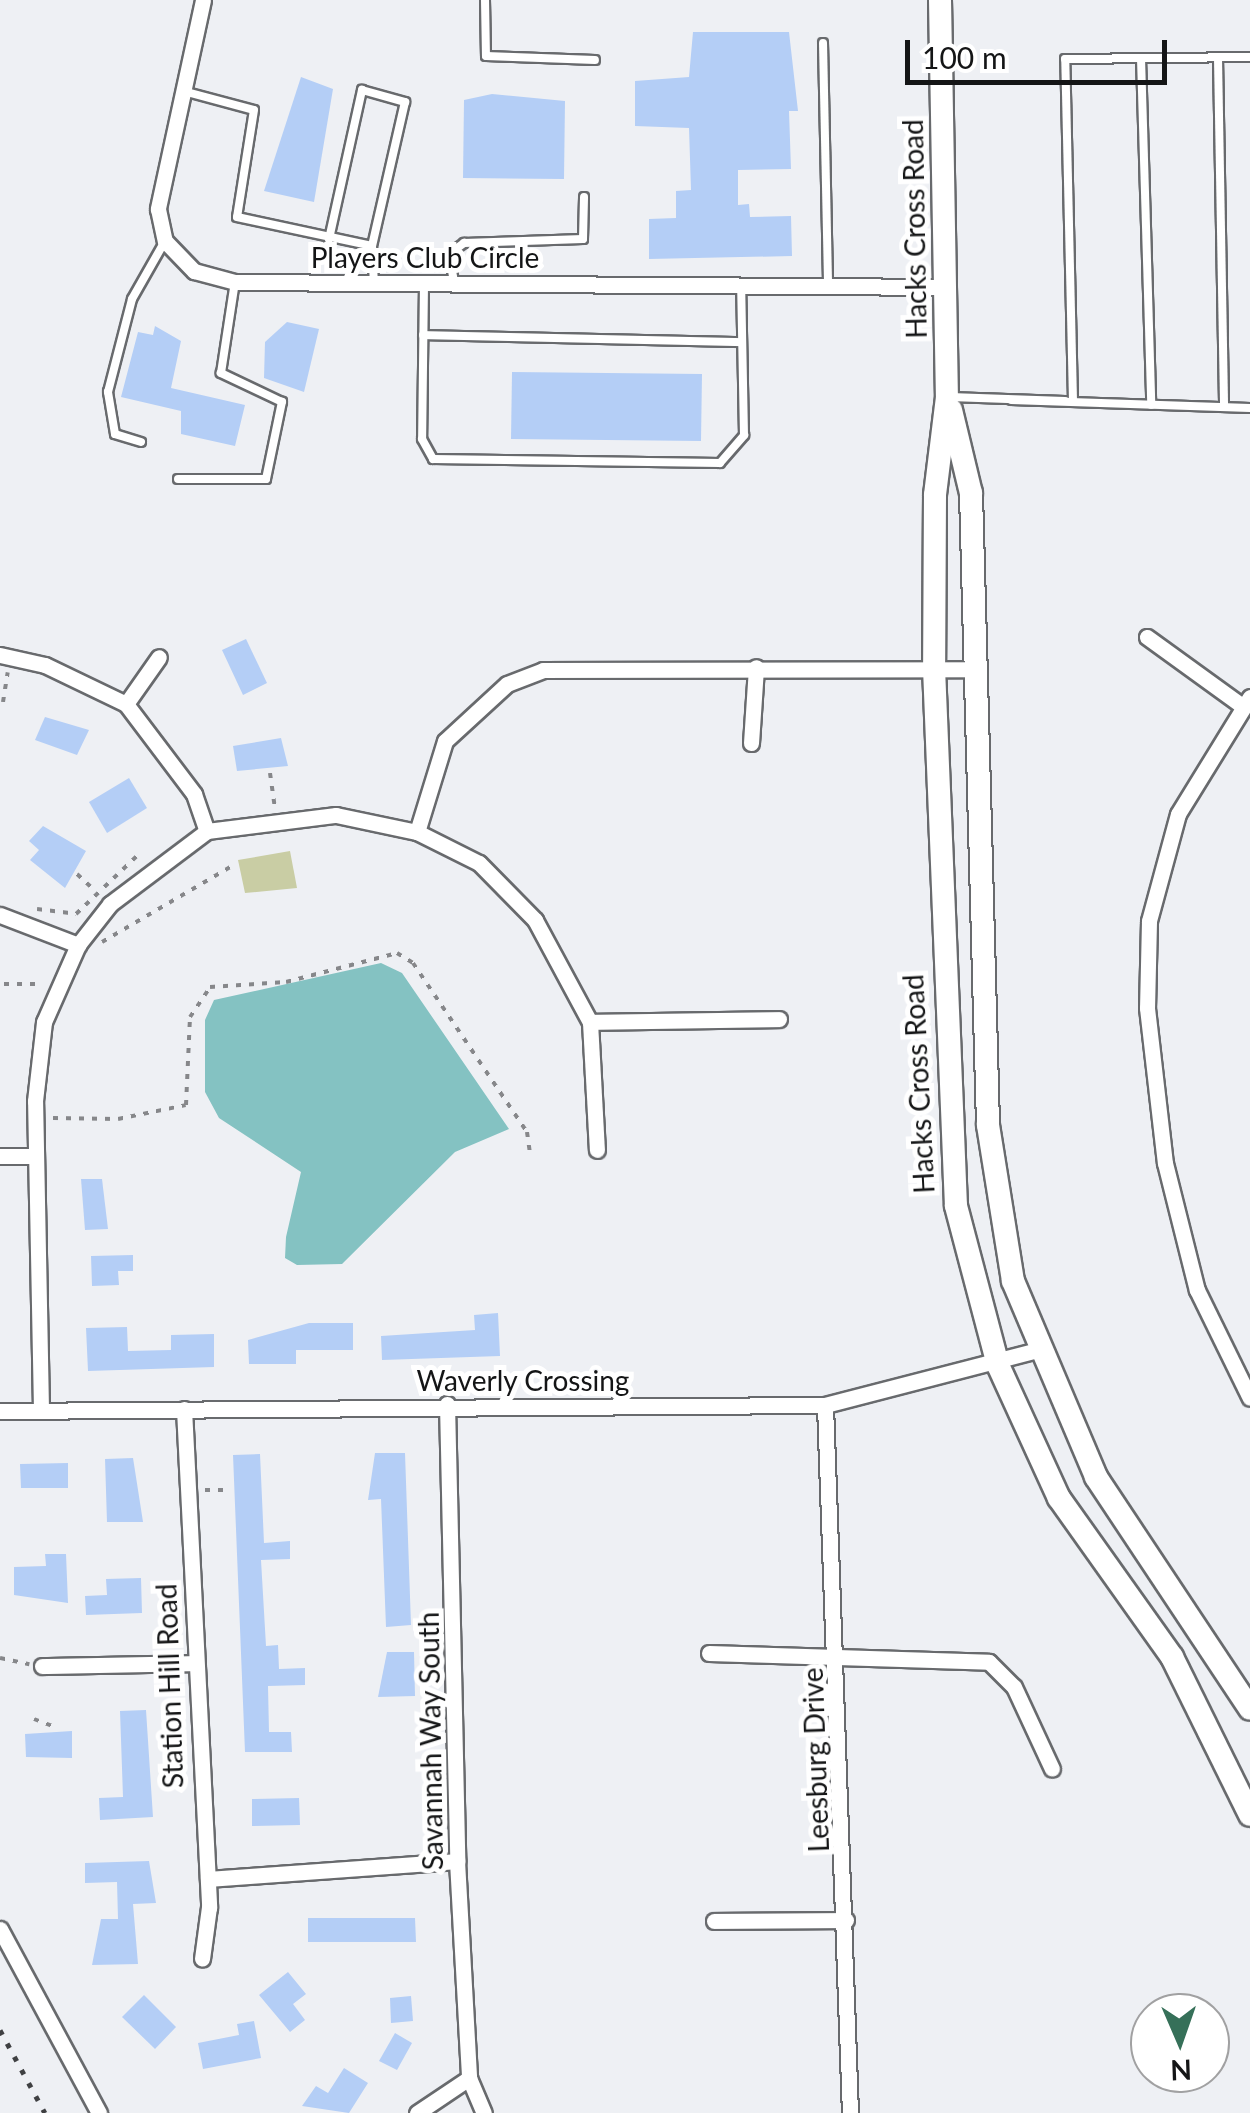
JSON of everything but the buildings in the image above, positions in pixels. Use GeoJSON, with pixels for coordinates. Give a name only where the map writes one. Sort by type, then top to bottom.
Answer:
{"type":"FeatureCollection","features":[{"type":"Feature","properties":{"kind":"main road","name":"Hacks Cross Road"},"geometry":{"type":"LineString","coordinates":[[940,0],[947,396],[935,495],[934,668],[946,1129],[972,1291],[998,1365],[1059,1498],[1172,1656],[1250,1814]]}},
{"type":"Feature","properties":{"kind":"main road","name":"Hacks Cross Road"},"geometry":{"type":"LineString","coordinates":[[947,396],[971,493],[988,1125],[1013,1282],[1038,1350],[1096,1477],[1250,1709]]}},
{"type":"Feature","properties":{"kind":"street"},"geometry":{"type":"LineString","coordinates":[[165,240],[158,209],[203,0]]}},
{"type":"Feature","properties":{"kind":"street","name":"Players Club Circle"},"geometry":{"type":"LineString","coordinates":[[165,240],[194,271],[235,282],[946,287]]}},
{"type":"Feature","properties":{"kind":"street"},"geometry":{"type":"LineString","coordinates":[[1146,636],[1245,701],[1178,814],[1149,921],[1147,1008],[1165,1163],[1197,1290],[1250,1398]]}},
{"type":"Feature","properties":{"kind":"street"},"geometry":{"type":"LineString","coordinates":[[0,656],[44,665],[126,704],[162,745],[208,831]]}},
{"type":"Feature","properties":{"kind":"street"},"geometry":{"type":"LineString","coordinates":[[126,704],[159,657]]}},
{"type":"Feature","properties":{"kind":"street"},"geometry":{"type":"LineString","coordinates":[[751,743],[756,667]]}},
{"type":"Feature","properties":{"kind":"street"},"geometry":{"type":"LineString","coordinates":[[417,832],[445,741],[507,684],[543,670],[976,668]]}},
{"type":"Feature","properties":{"kind":"street"},"geometry":{"type":"LineString","coordinates":[[40,1410],[37,1058],[56,988],[103,898],[208,831],[278,818],[336,815],[417,832],[478,863],[512,894],[552,945],[590,1022],[597,1150]]}},
{"type":"Feature","properties":{"kind":"street"},"geometry":{"type":"LineString","coordinates":[[0,916],[78,944]]}},
{"type":"Feature","properties":{"kind":"street"},"geometry":{"type":"LineString","coordinates":[[590,1022],[779,1019]]}},
{"type":"Feature","properties":{"kind":"street"},"geometry":{"type":"LineString","coordinates":[[0,1156],[35,1156]]}},
{"type":"Feature","properties":{"kind":"street","name":"Waverly Crossing"},"geometry":{"type":"LineString","coordinates":[[0,1411],[447,1404],[825,1405],[998,1365],[1038,1350]]}},
{"type":"Feature","properties":{"kind":"street","name":"Savannah Way South"},"geometry":{"type":"LineString","coordinates":[[447,1404],[457,1860],[469,2078]]}},
{"type":"Feature","properties":{"kind":"street","name":"Leesburg Drive"},"geometry":{"type":"LineString","coordinates":[[825,1405],[850,2113]]}},
{"type":"Feature","properties":{"kind":"street","name":"Station Hill Road"},"geometry":{"type":"LineString","coordinates":[[184,1409],[193,1663],[208,1879],[202,1959]]}},
{"type":"Feature","properties":{"kind":"street"},"geometry":{"type":"LineString","coordinates":[[709,1654],[989,1662],[1014,1687],[1052,1769]]}},
{"type":"Feature","properties":{"kind":"street"},"geometry":{"type":"LineString","coordinates":[[42,1666],[193,1663]]}},
{"type":"Feature","properties":{"kind":"street"},"geometry":{"type":"LineString","coordinates":[[208,1879],[457,1860]]}},
{"type":"Feature","properties":{"kind":"street"},"geometry":{"type":"LineString","coordinates":[[714,1921],[846,1920]]}},
{"type":"Feature","properties":{"kind":"street"},"geometry":{"type":"LineString","coordinates":[[0,1930],[99,2113]]}},
{"type":"Feature","properties":{"kind":"street"},"geometry":{"type":"LineString","coordinates":[[417,2113],[469,2078],[484,2113]]}},
{"type":"Feature","properties":{"kind":"lane"},"geometry":{"type":"LineString","coordinates":[[485,0],[486,56],[595,60]]}},
{"type":"Feature","properties":{"kind":"lane"},"geometry":{"type":"LineString","coordinates":[[823,43],[828,285]]}},
{"type":"Feature","properties":{"kind":"lane"},"geometry":{"type":"LineString","coordinates":[[1069,401],[1065,59],[1250,57]]}},
{"type":"Feature","properties":{"kind":"lane"},"geometry":{"type":"LineString","coordinates":[[1142,58],[1151,406]]}},
{"type":"Feature","properties":{"kind":"lane"},"geometry":{"type":"LineString","coordinates":[[1218,58],[1224,407]]}},
{"type":"Feature","properties":{"kind":"lane"},"geometry":{"type":"LineString","coordinates":[[329,239],[362,90],[405,102],[372,246],[374,282]]}},
{"type":"Feature","properties":{"kind":"lane"},"geometry":{"type":"LineString","coordinates":[[183,91],[254,110],[236,217],[372,246]]}},
{"type":"Feature","properties":{"kind":"lane"},"geometry":{"type":"LineString","coordinates":[[454,282],[449,254],[464,243],[583,239],[584,197]]}},
{"type":"Feature","properties":{"kind":"lane"},"geometry":{"type":"LineString","coordinates":[[141,442],[115,434],[108,392],[132,299],[165,240]]}},
{"type":"Feature","properties":{"kind":"lane"},"geometry":{"type":"LineString","coordinates":[[178,479],[266,479],[282,402],[221,373],[235,282]]}},
{"type":"Feature","properties":{"kind":"lane"},"geometry":{"type":"LineString","coordinates":[[424,282],[422,439],[433,459],[720,464],[744,434],[741,284]]}},
{"type":"Feature","properties":{"kind":"lane"},"geometry":{"type":"LineString","coordinates":[[424,335],[742,342]]}},
{"type":"Feature","properties":{"kind":"lane"},"geometry":{"type":"LineString","coordinates":[[947,396],[1010,400],[1059,394],[1069,401],[1250,408]]}},
{"type":"Feature","properties":{"kind":"path"},"geometry":{"type":"LineString","coordinates":[[2,699],[8,672]]}},
{"type":"Feature","properties":{"kind":"path"},"geometry":{"type":"LineString","coordinates":[[270,774],[278,818]]}},
{"type":"Feature","properties":{"kind":"path"},"geometry":{"type":"LineString","coordinates":[[36,908],[70,916],[103,898],[137,856]]}},
{"type":"Feature","properties":{"kind":"path"},"geometry":{"type":"LineString","coordinates":[[92,956],[232,866]]}},
{"type":"Feature","properties":{"kind":"path"},"geometry":{"type":"LineString","coordinates":[[77,874],[103,898]]}},
{"type":"Feature","properties":{"kind":"path"},"geometry":{"type":"LineString","coordinates":[[53,1118],[118,1119],[186,1104],[190,1016],[210,988],[286,982],[397,953],[413,963],[527,1132],[530,1154]]}},
{"type":"Feature","properties":{"kind":"path"},"geometry":{"type":"LineString","coordinates":[[4,984],[56,988]]}},
{"type":"Feature","properties":{"kind":"path"},"geometry":{"type":"LineString","coordinates":[[52,1106],[54,1136]]}},
{"type":"Feature","properties":{"kind":"path"},"geometry":{"type":"LineString","coordinates":[[189,1490],[230,1490]]}},
{"type":"Feature","properties":{"kind":"path"},"geometry":{"type":"LineString","coordinates":[[0,1658],[42,1666]]}},
{"type":"Feature","properties":{"kind":"path"},"geometry":{"type":"LineString","coordinates":[[34,1719],[56,1728]]}},
{"type":"Feature","properties":{"kind":"green space"},"geometry":{"type":"Polygon","coordinates":[[[290,851],[297,888],[245,893],[238,860],[290,851]]]}},
{"type":"Feature","properties":{"kind":"water"},"geometry":{"type":"Polygon","coordinates":[[[381,963],[402,973],[509,1129],[455,1152],[342,1264],[297,1265],[285,1258],[301,1172],[219,1118],[205,1092],[205,1020],[214,1000],[381,963]]]}},
{"type":"Feature","properties":{"kind":"railway"},"geometry":{"type":"LineString","coordinates":[[0,2030],[45,2113]]}}]}
